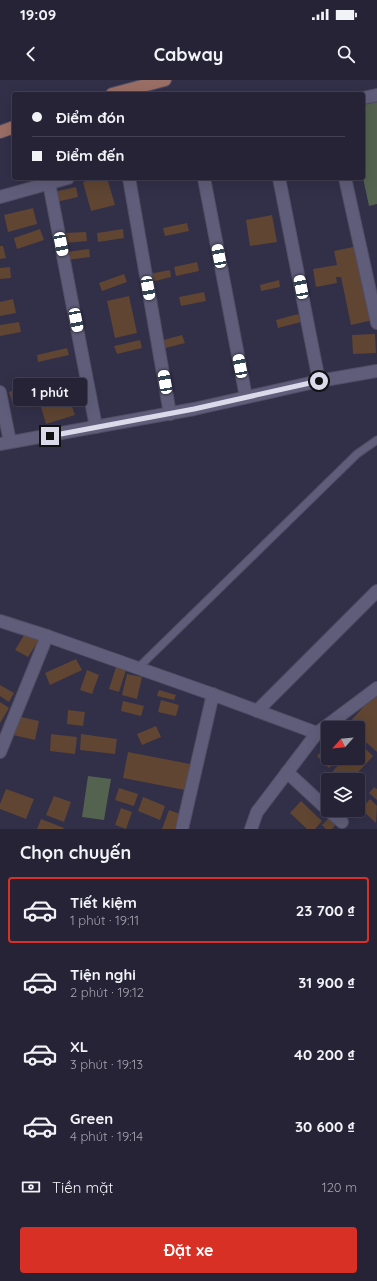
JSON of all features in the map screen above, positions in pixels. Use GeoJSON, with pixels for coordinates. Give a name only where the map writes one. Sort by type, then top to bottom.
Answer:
{"type":"FeatureCollection","features":[{"type":"Feature","properties":{"kind":"main road"},"geometry":{"type":"LineString","coordinates":[[120,92],[165,80]]}},
{"type":"Feature","properties":{"kind":"main road"},"geometry":{"type":"LineString","coordinates":[[0,132],[12,128]]}},
{"type":"Feature","properties":{"kind":"street"},"geometry":{"type":"LineString","coordinates":[[365,98],[377,95]]}},
{"type":"Feature","properties":{"kind":"street"},"geometry":{"type":"LineString","coordinates":[[0,197],[60,180]]}},
{"type":"Feature","properties":{"kind":"street"},"geometry":{"type":"LineString","coordinates":[[129,180],[170,414]]}},
{"type":"Feature","properties":{"kind":"street"},"geometry":{"type":"LineString","coordinates":[[204,180],[246,397]]}},
{"type":"Feature","properties":{"kind":"street"},"geometry":{"type":"LineString","coordinates":[[280,180],[319,381]]}},
{"type":"Feature","properties":{"kind":"street"},"geometry":{"type":"LineString","coordinates":[[345,180],[377,323]]}},
{"type":"Feature","properties":{"kind":"street"},"geometry":{"type":"LineString","coordinates":[[49,183],[96,427]]}},
{"type":"Feature","properties":{"kind":"street"},"geometry":{"type":"LineString","coordinates":[[0,392],[5,443],[170,414],[319,381],[377,371]]}},
{"type":"Feature","properties":{"kind":"street"},"geometry":{"type":"LineString","coordinates":[[257,711],[377,591]]}},
{"type":"Feature","properties":{"kind":"street"},"geometry":{"type":"LineString","coordinates":[[0,620],[213,694],[317,733]]}},
{"type":"Feature","properties":{"kind":"street"},"geometry":{"type":"LineString","coordinates":[[0,752],[47,636]]}},
{"type":"Feature","properties":{"kind":"street"},"geometry":{"type":"LineString","coordinates":[[251,829],[257,812],[317,733],[377,688]]}},
{"type":"Feature","properties":{"kind":"street"},"geometry":{"type":"LineString","coordinates":[[182,829],[213,694]]}},
{"type":"Feature","properties":{"kind":"street"},"geometry":{"type":"LineString","coordinates":[[287,772],[321,804]]}},
{"type":"Feature","properties":{"kind":"street"},"geometry":{"type":"LineString","coordinates":[[336,817],[342,822]]}},
{"type":"Feature","properties":{"kind":"lane"},"geometry":{"type":"LineString","coordinates":[[138,668],[357,454],[377,440]]}},
{"type":"Feature","properties":{"kind":"green space"},"geometry":{"type":"Polygon","coordinates":[[[377,102],[377,204],[369,206],[363,180],[365,180],[365,105],[377,102]]]}},
{"type":"Feature","properties":{"kind":"green space"},"geometry":{"type":"Polygon","coordinates":[[[88,776],[111,779],[104,820],[82,817],[88,776]]]}},
{"type":"Feature","properties":{"kind":"building"},"geometry":{"type":"Polygon","coordinates":[[[90,180],[108,180],[115,205],[91,211],[83,182],[90,180]]]}},
{"type":"Feature","properties":{"kind":"building"},"geometry":{"type":"Polygon","coordinates":[[[76,187],[78,197],[56,202],[54,192],[76,187]]]}},
{"type":"Feature","properties":{"kind":"building"},"geometry":{"type":"Polygon","coordinates":[[[33,208],[37,224],[8,232],[4,215],[33,208]]]}},
{"type":"Feature","properties":{"kind":"building"},"geometry":{"type":"Polygon","coordinates":[[[272,215],[277,242],[250,246],[246,220],[272,215]]]}},
{"type":"Feature","properties":{"kind":"building"},"geometry":{"type":"Polygon","coordinates":[[[187,223],[189,231],[165,236],[163,228],[187,223]]]}},
{"type":"Feature","properties":{"kind":"building"},"geometry":{"type":"Polygon","coordinates":[[[40,229],[44,240],[17,249],[14,238],[40,229]]]}},
{"type":"Feature","properties":{"kind":"building"},"geometry":{"type":"Polygon","coordinates":[[[123,229],[124,238],[98,242],[97,233],[123,229]]]}},
{"type":"Feature","properties":{"kind":"building"},"geometry":{"type":"Polygon","coordinates":[[[86,232],[87,241],[65,243],[64,233],[86,232]]]}},
{"type":"Feature","properties":{"kind":"building"},"geometry":{"type":"Polygon","coordinates":[[[0,246],[3,246],[6,258],[0,259],[0,246]]]}},
{"type":"Feature","properties":{"kind":"building"},"geometry":{"type":"Polygon","coordinates":[[[358,246],[373,320],[351,325],[341,277],[336,277],[337,283],[316,287],[313,269],[337,265],[334,251],[358,246]]]}},
{"type":"Feature","properties":{"kind":"building"},"geometry":{"type":"Polygon","coordinates":[[[89,249],[90,257],[67,260],[66,252],[89,249]]]}},
{"type":"Feature","properties":{"kind":"building"},"geometry":{"type":"Polygon","coordinates":[[[197,262],[199,271],[176,276],[174,267],[197,262]]]}},
{"type":"Feature","properties":{"kind":"building"},"geometry":{"type":"Polygon","coordinates":[[[10,267],[11,278],[0,279],[0,268],[10,267]]]}},
{"type":"Feature","properties":{"kind":"building"},"geometry":{"type":"Polygon","coordinates":[[[170,270],[171,277],[151,282],[149,274],[170,270]]]}},
{"type":"Feature","properties":{"kind":"building"},"geometry":{"type":"Polygon","coordinates":[[[124,274],[127,282],[102,291],[99,283],[124,274]]]}},
{"type":"Feature","properties":{"kind":"building"},"geometry":{"type":"Polygon","coordinates":[[[279,280],[280,287],[261,291],[260,285],[279,280]]]}},
{"type":"Feature","properties":{"kind":"building"},"geometry":{"type":"Polygon","coordinates":[[[204,292],[206,301],[181,306],[179,297],[204,292]]]}},
{"type":"Feature","properties":{"kind":"building"},"geometry":{"type":"Polygon","coordinates":[[[129,296],[137,333],[115,338],[107,301],[129,296]]]}},
{"type":"Feature","properties":{"kind":"building"},"geometry":{"type":"Polygon","coordinates":[[[13,299],[16,313],[0,316],[0,302],[13,299]]]}},
{"type":"Feature","properties":{"kind":"building"},"geometry":{"type":"Polygon","coordinates":[[[298,314],[301,322],[278,328],[276,320],[298,314]]]}},
{"type":"Feature","properties":{"kind":"building"},"geometry":{"type":"Polygon","coordinates":[[[19,322],[21,332],[0,336],[0,325],[19,322]]]}},
{"type":"Feature","properties":{"kind":"building"},"geometry":{"type":"Polygon","coordinates":[[[375,334],[376,353],[353,354],[352,335],[375,334]]]}},
{"type":"Feature","properties":{"kind":"building"},"geometry":{"type":"Polygon","coordinates":[[[182,335],[185,343],[162,349],[160,341],[182,335]]]}},
{"type":"Feature","properties":{"kind":"building"},"geometry":{"type":"Polygon","coordinates":[[[140,340],[142,348],[117,354],[114,346],[140,340]]]}},
{"type":"Feature","properties":{"kind":"building"},"geometry":{"type":"Polygon","coordinates":[[[67,348],[69,355],[38,362],[37,355],[67,348]]]}},
{"type":"Feature","properties":{"kind":"building"},"geometry":{"type":"Polygon","coordinates":[[[73,381],[74,386],[44,394],[43,389],[73,381]]]}},
{"type":"Feature","properties":{"kind":"building"},"geometry":{"type":"Polygon","coordinates":[[[30,385],[34,397],[13,405],[9,392],[30,385]]]}},
{"type":"Feature","properties":{"kind":"building"},"geometry":{"type":"Polygon","coordinates":[[[69,398],[75,415],[46,424],[41,407],[69,398]]]}},
{"type":"Feature","properties":{"kind":"building"},"geometry":{"type":"Polygon","coordinates":[[[26,632],[39,640],[28,657],[15,650],[26,632]]]}},
{"type":"Feature","properties":{"kind":"building"},"geometry":{"type":"Polygon","coordinates":[[[76,659],[82,670],[50,685],[45,673],[76,659]]]}},
{"type":"Feature","properties":{"kind":"building"},"geometry":{"type":"Polygon","coordinates":[[[116,667],[126,670],[119,692],[109,689],[116,667]]]}},
{"type":"Feature","properties":{"kind":"building"},"geometry":{"type":"Polygon","coordinates":[[[87,670],[99,675],[92,694],[80,690],[87,670]]]}},
{"type":"Feature","properties":{"kind":"building"},"geometry":{"type":"Polygon","coordinates":[[[127,674],[142,677],[137,699],[122,695],[127,674]]]}},
{"type":"Feature","properties":{"kind":"building"},"geometry":{"type":"Polygon","coordinates":[[[0,685],[14,693],[9,702],[0,696],[0,685]]]}},
{"type":"Feature","properties":{"kind":"building"},"geometry":{"type":"Polygon","coordinates":[[[159,690],[176,695],[174,700],[157,696],[159,690]]]}},
{"type":"Feature","properties":{"kind":"building"},"geometry":{"type":"Polygon","coordinates":[[[377,692],[377,752],[365,741],[365,721],[351,721],[377,692]]]}},
{"type":"Feature","properties":{"kind":"building"},"geometry":{"type":"Polygon","coordinates":[[[161,700],[179,705],[176,716],[158,712],[161,700]]]}},
{"type":"Feature","properties":{"kind":"building"},"geometry":{"type":"Polygon","coordinates":[[[123,701],[144,706],[141,716],[121,711],[123,701]]]}},
{"type":"Feature","properties":{"kind":"building"},"geometry":{"type":"Polygon","coordinates":[[[0,702],[9,708],[0,723],[0,702]]]}},
{"type":"Feature","properties":{"kind":"building"},"geometry":{"type":"Polygon","coordinates":[[[68,710],[85,712],[83,726],[67,724],[68,710]]]}},
{"type":"Feature","properties":{"kind":"building"},"geometry":{"type":"Polygon","coordinates":[[[17,716],[39,721],[35,740],[13,735],[17,716]]]}},
{"type":"Feature","properties":{"kind":"building"},"geometry":{"type":"Polygon","coordinates":[[[156,726],[161,737],[142,745],[137,734],[156,726]]]}},
{"type":"Feature","properties":{"kind":"building"},"geometry":{"type":"Polygon","coordinates":[[[51,734],[77,737],[75,754],[50,751],[51,734]]]}},
{"type":"Feature","properties":{"kind":"building"},"geometry":{"type":"Polygon","coordinates":[[[81,734],[117,739],[115,754],[80,750],[81,734]]]}},
{"type":"Feature","properties":{"kind":"building"},"geometry":{"type":"Polygon","coordinates":[[[365,749],[373,756],[365,765],[365,749]]]}},
{"type":"Feature","properties":{"kind":"building"},"geometry":{"type":"Polygon","coordinates":[[[128,752],[190,764],[185,790],[123,778],[128,752]]]}},
{"type":"Feature","properties":{"kind":"building"},"geometry":{"type":"Polygon","coordinates":[[[321,752],[321,760],[317,756],[321,752]]]}},
{"type":"Feature","properties":{"kind":"building"},"geometry":{"type":"Polygon","coordinates":[[[338,765],[365,765],[357,773],[332,772],[338,765]]]}},
{"type":"Feature","properties":{"kind":"building"},"geometry":{"type":"Polygon","coordinates":[[[374,787],[377,789],[377,800],[369,793],[374,787]]]}},
{"type":"Feature","properties":{"kind":"building"},"geometry":{"type":"Polygon","coordinates":[[[119,788],[138,794],[134,806],[115,800],[119,788]]]}},
{"type":"Feature","properties":{"kind":"building"},"geometry":{"type":"Polygon","coordinates":[[[6,789],[34,799],[26,819],[0,809],[0,804],[6,789]]]}},
{"type":"Feature","properties":{"kind":"building"},"geometry":{"type":"Polygon","coordinates":[[[54,796],[71,802],[64,822],[46,815],[54,796]]]}},
{"type":"Feature","properties":{"kind":"building"},"geometry":{"type":"Polygon","coordinates":[[[143,797],[165,806],[160,820],[138,811],[143,797]]]}},
{"type":"Feature","properties":{"kind":"building"},"geometry":{"type":"Polygon","coordinates":[[[370,799],[377,806],[376,823],[365,813],[365,805],[370,799]]]}},
{"type":"Feature","properties":{"kind":"building"},"geometry":{"type":"Polygon","coordinates":[[[301,801],[322,821],[315,829],[307,829],[290,813],[301,801]]]}},
{"type":"Feature","properties":{"kind":"building"},"geometry":{"type":"Polygon","coordinates":[[[121,808],[132,812],[126,829],[115,825],[121,808]]]}},
{"type":"Feature","properties":{"kind":"building"},"geometry":{"type":"Polygon","coordinates":[[[169,810],[183,815],[178,829],[162,829],[169,810]]]}},
{"type":"Feature","properties":{"kind":"building"},"geometry":{"type":"Polygon","coordinates":[[[330,817],[332,817],[337,823],[332,829],[326,829],[322,825],[330,817]]]}},
{"type":"Feature","properties":{"kind":"building"},"geometry":{"type":"Polygon","coordinates":[[[41,819],[64,828],[37,829],[41,819]]]}},
{"type":"Feature","properties":{"kind":"route"},"geometry":{"type":"LineString","coordinates":[[50,436],[194,409],[319,381]]}}]}
